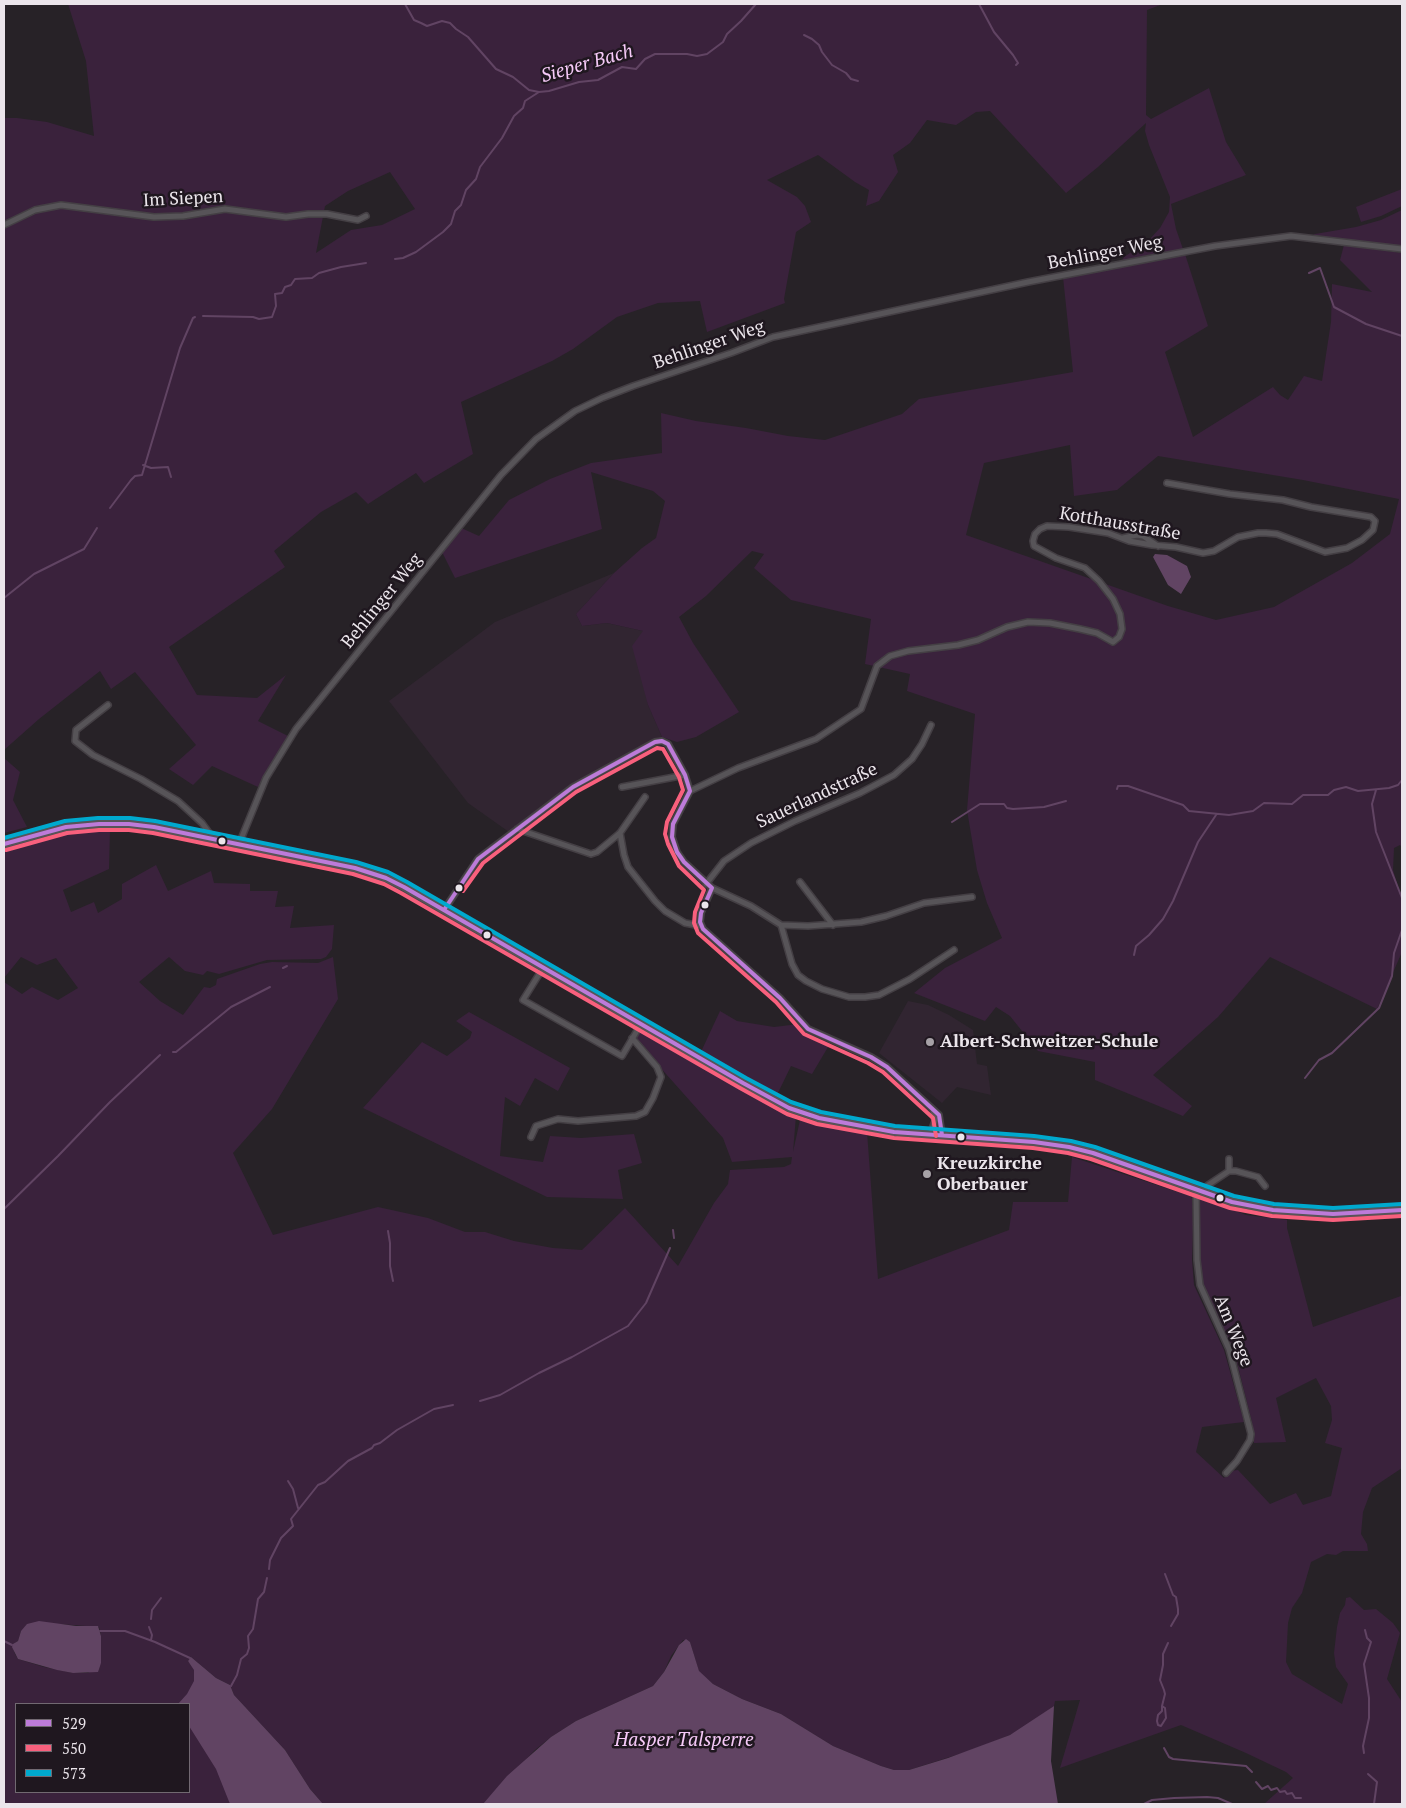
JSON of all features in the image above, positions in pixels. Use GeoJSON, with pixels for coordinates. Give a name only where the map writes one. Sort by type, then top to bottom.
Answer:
{"type":"FeatureCollection","features":[{"type":"Feature","properties":{"kind":"main road"},"geometry":{"type":"LineString","coordinates":[[4,844],[66,827],[104,824],[139,825],[366,871],[404,887],[789,1108],[837,1122],[894,1132],[1034,1142],[1069,1147],[1093,1153],[1247,1206],[1311,1214],[1402,1210]]}},
{"type":"Feature","properties":{"kind":"street","name":"Im Siepen"},"geometry":{"type":"LineString","coordinates":[[4,225],[35,210],[61,205],[154,217],[183,216],[225,209],[286,217],[327,214],[358,220],[366,216]]}},
{"type":"Feature","properties":{"kind":"street","name":"Behlinger Weg"},"geometry":{"type":"LineString","coordinates":[[239,844],[266,778],[296,729],[500,475],[536,439],[575,411],[633,386],[731,354],[772,337],[1028,282],[1215,246],[1291,236],[1402,249]]}},
{"type":"Feature","properties":{"kind":"street","name":"Kotthausstraße"},"geometry":{"type":"LineString","coordinates":[[690,791],[738,768],[816,739],[841,723],[861,709],[876,666],[890,656],[908,651],[958,645],[978,640],[1006,627],[1028,622],[1050,623],[1089,631],[1113,642],[1119,637],[1122,629],[1120,614],[1113,599],[1099,581],[1085,568],[1056,558],[1034,546],[1035,534],[1047,526],[1069,527],[1108,533],[1122,538],[1137,535],[1143,536],[1158,546],[1176,547],[1203,553],[1214,552],[1238,537],[1258,532],[1277,534],[1325,552],[1347,548],[1362,540],[1373,530],[1375,521],[1371,517],[1311,507],[1283,500],[1230,494],[1167,483]]}},
{"type":"Feature","properties":{"kind":"street"},"geometry":{"type":"LineString","coordinates":[[108,705],[76,730],[75,741],[93,754],[147,782],[178,801],[202,823],[210,834],[209,838]]}},
{"type":"Feature","properties":{"kind":"street","name":"Sauerlandstraße"},"geometry":{"type":"LineString","coordinates":[[706,884],[724,861],[751,844],[795,821],[860,793],[894,775],[912,759],[931,725]]}},
{"type":"Feature","properties":{"kind":"street"},"geometry":{"type":"LineString","coordinates":[[444,910],[478,859],[573,787],[654,742],[662,741],[668,744],[685,775],[690,791],[673,824],[672,837],[677,852],[684,862],[706,884],[751,906],[780,925],[833,925],[874,919],[924,903],[972,897]]}},
{"type":"Feature","properties":{"kind":"street"},"geometry":{"type":"LineString","coordinates":[[622,787],[685,775]]}},
{"type":"Feature","properties":{"kind":"street"},"geometry":{"type":"LineString","coordinates":[[517,829],[591,854],[597,852],[621,834],[645,798]]}},
{"type":"Feature","properties":{"kind":"street"},"geometry":{"type":"LineString","coordinates":[[621,834],[628,867],[665,911],[685,923],[701,926],[780,998],[808,1029],[871,1057],[887,1067],[932,1108],[940,1118],[942,1135]]}},
{"type":"Feature","properties":{"kind":"street"},"geometry":{"type":"LineString","coordinates":[[800,882],[833,925]]}},
{"type":"Feature","properties":{"kind":"street"},"geometry":{"type":"LineString","coordinates":[[701,926],[700,912],[712,888]]}},
{"type":"Feature","properties":{"kind":"street"},"geometry":{"type":"LineString","coordinates":[[780,925],[792,964],[798,975],[822,989],[849,997],[865,997],[888,991],[954,950]]}},
{"type":"Feature","properties":{"kind":"street"},"geometry":{"type":"LineString","coordinates":[[543,968],[523,1000],[622,1056],[640,1024]]}},
{"type":"Feature","properties":{"kind":"street"},"geometry":{"type":"LineString","coordinates":[[531,1137],[536,1126],[558,1119],[578,1121],[636,1116],[645,1112],[661,1077],[657,1067],[632,1038]]}},
{"type":"Feature","properties":{"kind":"street"},"geometry":{"type":"LineString","coordinates":[[930,1134],[935,1121],[932,1108]]}},
{"type":"Feature","properties":{"kind":"street"},"geometry":{"type":"LineString","coordinates":[[1229,1159],[1229,1170]]}},
{"type":"Feature","properties":{"kind":"street"},"geometry":{"type":"LineString","coordinates":[[1205,1192],[1208,1184],[1229,1170],[1258,1177],[1265,1186]]}},
{"type":"Feature","properties":{"kind":"street","name":"Am Wege"},"geometry":{"type":"LineString","coordinates":[[1196,1190],[1197,1260],[1200,1285],[1229,1349],[1251,1434],[1250,1440],[1237,1461],[1226,1473]]}},
{"type":"Feature","properties":{"kind":"shaded area"},"geometry":{"type":"Polygon","coordinates":[[[68,4],[1163,4],[1147,10],[1146,115],[1151,119],[1209,88],[1226,142],[1246,175],[1171,204],[1176,229],[1183,249],[1122,261],[1124,257],[1147,242],[1160,228],[1169,212],[1170,197],[1149,145],[1145,131],[1146,123],[1098,167],[1066,193],[990,111],[976,112],[956,125],[927,120],[910,143],[893,155],[898,172],[879,201],[866,206],[869,190],[818,155],[767,180],[797,197],[805,206],[811,222],[796,232],[784,299],[785,303],[707,332],[700,301],[658,303],[617,317],[573,349],[552,361],[461,402],[473,454],[424,483],[416,473],[368,504],[356,492],[321,512],[274,551],[285,567],[169,647],[197,695],[257,698],[286,675],[258,721],[288,736],[258,787],[212,766],[193,785],[169,769],[196,745],[135,672],[111,689],[100,671],[39,719],[4,750],[4,118],[47,122],[94,136],[86,61],[68,4]],[[390,172],[348,191],[325,206],[316,253],[351,230],[382,225],[415,209],[390,172]]]}},
{"type":"Feature","properties":{"kind":"shaded area"},"geometry":{"type":"Polygon","coordinates":[[[1402,189],[1402,206],[1381,216],[1361,222],[1356,207],[1402,189]]]}},
{"type":"Feature","properties":{"kind":"shaded area"},"geometry":{"type":"Polygon","coordinates":[[[1402,210],[1402,248],[1310,237],[1315,234],[1356,227],[1381,220],[1402,210]]]}},
{"type":"Feature","properties":{"kind":"shaded area"},"geometry":{"type":"Polygon","coordinates":[[[1344,245],[1402,253],[1402,847],[1400,845],[1394,848],[1393,870],[1402,899],[1402,952],[1377,1009],[1270,957],[1218,1017],[1153,1075],[1192,1106],[1183,1116],[1095,1080],[1095,1062],[1038,1051],[1010,1016],[996,1007],[985,1021],[914,993],[945,968],[1002,938],[987,903],[977,870],[967,810],[975,714],[907,691],[910,674],[865,664],[871,619],[791,600],[754,568],[764,554],[752,551],[706,596],[679,617],[693,643],[739,712],[696,737],[677,742],[662,737],[648,705],[632,646],[643,631],[607,623],[582,626],[576,614],[614,573],[656,538],[665,501],[653,491],[591,472],[602,529],[455,578],[442,552],[459,527],[479,536],[509,500],[550,479],[591,463],[662,453],[661,413],[696,421],[825,440],[902,414],[919,399],[1073,372],[1063,277],[1185,254],[1208,326],[1165,352],[1193,437],[1273,387],[1288,400],[1304,376],[1322,381],[1331,322],[1332,284],[1372,292],[1340,260],[1344,245]],[[1070,445],[984,463],[966,535],[1168,606],[1216,620],[1274,607],[1352,563],[1390,534],[1399,499],[1303,480],[1158,456],[1117,490],[1074,496],[1070,445]]]}},
{"type":"Feature","properties":{"kind":"shaded area"},"geometry":{"type":"Polygon","coordinates":[[[614,573],[576,614],[582,626],[607,623],[643,631],[648,705],[662,737],[571,786],[509,832],[468,803],[389,701],[495,622],[614,573]]]}},
{"type":"Feature","properties":{"kind":"shaded area"},"geometry":{"type":"Polygon","coordinates":[[[4,758],[20,772],[13,800],[27,827],[4,833],[4,758]]]}},
{"type":"Feature","properties":{"kind":"shaded area"},"geometry":{"type":"Polygon","coordinates":[[[78,830],[110,830],[109,869],[63,890],[71,912],[94,902],[98,913],[122,899],[122,884],[156,865],[168,891],[211,871],[214,883],[250,884],[250,891],[278,891],[275,907],[294,906],[290,928],[334,925],[332,949],[326,957],[321,959],[267,960],[219,974],[207,971],[203,975],[185,971],[169,957],[139,982],[160,1001],[183,1015],[204,987],[210,988],[216,985],[217,979],[260,964],[272,962],[318,963],[333,957],[338,999],[272,1109],[233,1153],[273,1235],[378,1207],[428,1218],[465,1232],[485,1232],[514,1241],[553,1248],[582,1250],[625,1208],[678,1266],[714,1203],[728,1184],[730,1170],[784,1167],[791,1164],[792,1157],[732,1162],[723,1138],[634,1038],[640,1030],[796,1116],[793,1152],[800,1120],[814,1125],[867,1132],[878,1279],[1009,1230],[1013,1202],[1068,1202],[1072,1157],[1190,1196],[1192,1198],[1194,1285],[1224,1350],[1244,1422],[1202,1427],[1196,1452],[1224,1478],[1229,1471],[1238,1470],[1270,1504],[1296,1493],[1303,1505],[1331,1496],[1342,1448],[1325,1443],[1332,1420],[1331,1406],[1316,1378],[1276,1398],[1286,1442],[1254,1443],[1252,1422],[1234,1351],[1202,1284],[1199,1260],[1199,1196],[1246,1215],[1287,1220],[1287,1228],[1313,1327],[1401,1296],[1402,1468],[1372,1488],[1363,1512],[1361,1534],[1367,1544],[1368,1551],[1343,1551],[1336,1555],[1327,1554],[1311,1562],[1302,1593],[1292,1608],[1288,1623],[1286,1662],[1292,1674],[1342,1704],[1348,1684],[1336,1667],[1334,1653],[1340,1613],[1345,1605],[1346,1598],[1350,1597],[1364,1610],[1376,1609],[1393,1623],[1400,1633],[1387,1679],[1402,1702],[1402,1804],[1264,1804],[1293,1778],[1286,1772],[1246,1753],[1181,1725],[1060,1768],[1080,1700],[1055,1701],[1054,1706],[1022,1729],[972,1750],[909,1770],[894,1770],[833,1746],[781,1714],[742,1699],[713,1684],[699,1672],[690,1642],[683,1640],[671,1656],[664,1672],[653,1686],[576,1721],[551,1737],[535,1750],[483,1804],[323,1804],[310,1789],[285,1750],[234,1695],[230,1685],[216,1678],[191,1657],[188,1661],[194,1667],[230,1804],[4,1804],[4,982],[22,994],[32,987],[58,1000],[78,988],[56,958],[37,965],[21,957],[4,978],[4,850],[78,830]],[[59,1624],[21,1631],[18,1641],[13,1648],[18,1659],[73,1673],[88,1673],[101,1663],[99,1627],[59,1624]]]}},
{"type":"Feature","properties":{"kind":"shaded area","name":"Albert-Schweitzer-Schule"},"geometry":{"type":"Polygon","coordinates":[[[908,1001],[928,1005],[973,1030],[977,1064],[987,1066],[991,1095],[957,1087],[942,1103],[879,1053],[908,1001]]]}},
{"type":"Feature","properties":{"kind":"shaded area"},"geometry":{"type":"Polygon","coordinates":[[[720,1011],[737,1021],[774,1027],[799,1024],[809,1032],[831,1042],[812,1074],[791,1066],[776,1097],[700,1054],[720,1011]]]}},
{"type":"Feature","properties":{"kind":"shaded area"},"geometry":{"type":"Polygon","coordinates":[[[469,1012],[570,1068],[558,1091],[535,1078],[520,1106],[505,1097],[500,1156],[543,1162],[550,1136],[581,1138],[634,1134],[642,1163],[618,1170],[623,1199],[547,1197],[363,1108],[422,1042],[447,1056],[470,1038],[472,1032],[456,1021],[469,1012]]]}},
{"type":"Feature","properties":{"kind":"water"},"geometry":{"type":"Polygon","coordinates":[[[1155,554],[1167,555],[1187,566],[1191,577],[1181,594],[1168,585],[1153,557],[1155,554]]]}},
{"type":"Feature","properties":{"kind":"water"},"geometry":{"type":"Polygon","coordinates":[[[39,1621],[76,1626],[98,1626],[101,1636],[101,1663],[98,1672],[73,1673],[18,1659],[12,1647],[13,1644],[18,1641],[21,1631],[27,1624],[39,1621]]]}},
{"type":"Feature","properties":{"kind":"water","name":"Hasper Talsperre"},"geometry":{"type":"Polygon","coordinates":[[[686,1639],[690,1642],[699,1671],[713,1684],[742,1699],[781,1714],[833,1746],[894,1770],[909,1770],[1010,1735],[1054,1706],[1051,1761],[1058,1804],[483,1804],[507,1776],[551,1737],[576,1721],[653,1686],[664,1672],[679,1645],[686,1639]]]}},
{"type":"Feature","properties":{"kind":"water"},"geometry":{"type":"Polygon","coordinates":[[[191,1657],[216,1678],[230,1685],[234,1695],[285,1750],[310,1789],[323,1804],[230,1804],[216,1769],[190,1728],[190,1703],[179,1703],[187,1694],[194,1681],[194,1670],[188,1661],[191,1657]]]}},
{"type":"Feature","properties":{"kind":"waterway"},"geometry":{"type":"LineString","coordinates":[[405,4],[414,20],[427,26],[442,21],[450,23],[468,37],[496,69],[513,77],[529,90],[539,92]]}},
{"type":"Feature","properties":{"kind":"waterway","name":"Sieper Bach"},"geometry":{"type":"LineString","coordinates":[[395,259],[403,258],[416,252],[451,224],[455,211],[461,205],[466,190],[476,179],[480,167],[502,138],[514,116],[523,108],[525,101],[539,92],[579,82],[598,80],[622,67],[636,69],[645,59],[655,54],[687,54],[697,56],[707,54],[723,42],[727,34],[756,4]]}},
{"type":"Feature","properties":{"kind":"waterway"},"geometry":{"type":"LineString","coordinates":[[979,4],[994,32],[1018,63],[1016,65]]}},
{"type":"Feature","properties":{"kind":"waterway"},"geometry":{"type":"LineString","coordinates":[[804,35],[819,45],[832,65],[846,73],[851,79],[858,81]]}},
{"type":"Feature","properties":{"kind":"waterway"},"geometry":{"type":"LineString","coordinates":[[203,316],[253,317],[259,319],[272,317],[276,306],[275,294],[282,293],[285,287],[291,285],[295,279],[312,278],[319,273],[366,263]]}},
{"type":"Feature","properties":{"kind":"waterway"},"geometry":{"type":"LineString","coordinates":[[1309,273],[1320,268],[1334,307],[1366,324],[1402,336]]}},
{"type":"Feature","properties":{"kind":"waterway"},"geometry":{"type":"LineString","coordinates":[[110,508],[131,480],[135,476],[142,475],[180,348],[195,317]]}},
{"type":"Feature","properties":{"kind":"waterway"},"geometry":{"type":"LineString","coordinates":[[143,465],[151,468],[168,467],[171,477]]}},
{"type":"Feature","properties":{"kind":"waterway"},"geometry":{"type":"LineString","coordinates":[[4,598],[34,574],[84,549],[97,528]]}},
{"type":"Feature","properties":{"kind":"waterway"},"geometry":{"type":"LineString","coordinates":[[1117,789],[1118,786],[1128,786],[1183,805],[1189,811],[1229,815],[1253,811],[1264,803],[1292,804],[1303,795],[1328,795],[1334,790],[1346,787],[1358,791],[1389,788],[1398,785],[1402,780]]}},
{"type":"Feature","properties":{"kind":"waterway"},"geometry":{"type":"LineString","coordinates":[[1376,790],[1372,804],[1376,832],[1402,898]]}},
{"type":"Feature","properties":{"kind":"waterway"},"geometry":{"type":"LineString","coordinates":[[952,822],[980,804],[1004,804],[1007,808],[1013,809],[1044,807],[1066,801]]}},
{"type":"Feature","properties":{"kind":"waterway"},"geometry":{"type":"LineString","coordinates":[[1134,955],[1136,946],[1163,919],[1173,901],[1198,842],[1216,815]]}},
{"type":"Feature","properties":{"kind":"waterway"},"geometry":{"type":"LineString","coordinates":[[1305,1078],[1319,1060],[1332,1053],[1379,1008],[1392,976],[1394,953],[1402,930]]}},
{"type":"Feature","properties":{"kind":"waterway"},"geometry":{"type":"LineString","coordinates":[[283,968],[287,966]]}},
{"type":"Feature","properties":{"kind":"waterway"},"geometry":{"type":"LineString","coordinates":[[173,1052],[176,1052],[231,1007],[270,987]]}},
{"type":"Feature","properties":{"kind":"waterway"},"geometry":{"type":"LineString","coordinates":[[4,1209],[110,1102],[160,1055]]}},
{"type":"Feature","properties":{"kind":"waterway"},"geometry":{"type":"LineString","coordinates":[[673,1230],[674,1238]]}},
{"type":"Feature","properties":{"kind":"waterway"},"geometry":{"type":"LineString","coordinates":[[388,1231],[393,1281]]}},
{"type":"Feature","properties":{"kind":"waterway"},"geometry":{"type":"LineString","coordinates":[[480,1401],[500,1395],[628,1326],[646,1303],[670,1248]]}},
{"type":"Feature","properties":{"kind":"waterway"},"geometry":{"type":"LineString","coordinates":[[269,1569],[270,1560],[281,1538],[293,1526],[291,1519],[318,1485],[325,1482],[348,1461],[380,1443],[397,1430],[434,1409],[453,1405]]}},
{"type":"Feature","properties":{"kind":"waterway"},"geometry":{"type":"LineString","coordinates":[[288,1481],[293,1489],[298,1508]]}},
{"type":"Feature","properties":{"kind":"waterway"},"geometry":{"type":"LineString","coordinates":[[1165,1574],[1173,1595],[1176,1597],[1178,1609],[1178,1614],[1171,1626]]}},
{"type":"Feature","properties":{"kind":"waterway"},"geometry":{"type":"LineString","coordinates":[[231,1686],[237,1675],[241,1659],[247,1654],[249,1648],[248,1636],[253,1629],[258,1599],[264,1592],[267,1578]]}},
{"type":"Feature","properties":{"kind":"waterway"},"geometry":{"type":"LineString","coordinates":[[151,1619],[152,1610],[161,1598]]}},
{"type":"Feature","properties":{"kind":"waterway"},"geometry":{"type":"LineString","coordinates":[[149,1627],[152,1635],[151,1640]]}},
{"type":"Feature","properties":{"kind":"waterway"},"geometry":{"type":"LineString","coordinates":[[1364,1753],[1363,1746],[1369,1718],[1369,1698],[1364,1664],[1371,1642],[1367,1638],[1365,1630]]}},
{"type":"Feature","properties":{"kind":"waterway"},"geometry":{"type":"LineString","coordinates":[[100,1631],[125,1631],[190,1658]]}},
{"type":"Feature","properties":{"kind":"waterway"},"geometry":{"type":"LineString","coordinates":[[4,1641],[12,1645]]}},
{"type":"Feature","properties":{"kind":"waterway"},"geometry":{"type":"LineString","coordinates":[[1162,1706],[1162,1711],[1158,1715],[1157,1721],[1158,1725],[1161,1726],[1166,1718],[1165,1708],[1162,1706],[1165,1694],[1160,1680],[1163,1654],[1168,1643]]}},
{"type":"Feature","properties":{"kind":"waterway"},"geometry":{"type":"LineString","coordinates":[[1164,1748],[1169,1757],[1173,1759],[1246,1766],[1252,1772]]}},
{"type":"Feature","properties":{"kind":"waterway"},"geometry":{"type":"LineString","coordinates":[[1368,1774],[1377,1782],[1374,1804]]}},
{"type":"Feature","properties":{"kind":"waterway"},"geometry":{"type":"LineString","coordinates":[[1256,1782],[1262,1789],[1268,1786],[1271,1790],[1277,1788],[1280,1792],[1285,1791],[1287,1794],[1292,1793],[1295,1798],[1301,1798]]}},
{"type":"Feature","properties":{"kind":"waterway"},"geometry":{"type":"LineString","coordinates":[[1144,1804],[1152,1800],[1207,1797],[1218,1798],[1232,1804]]}},
{"type":"Feature","properties":{"kind":"transit line","name":"529"},"geometry":{"type":"LineString","coordinates":[[444,910],[478,859],[573,787],[655,742],[662,741],[668,744],[685,775],[690,791]]}},
{"type":"Feature","properties":{"kind":"transit line","name":"550"},"geometry":{"type":"LineString","coordinates":[[463,891],[483,863],[576,792],[657,748],[663,749],[679,777],[683,790],[667,822],[665,834],[679,866],[704,890],[695,912],[694,923],[698,933],[776,1002],[804,1034],[868,1063],[883,1072],[933,1118],[936,1136]]}},
{"type":"Feature","properties":{"kind":"transit line","name":"529"},"geometry":{"type":"LineString","coordinates":[[690,791],[673,824],[672,837],[677,852],[684,862],[712,888]]}},
{"type":"Feature","properties":{"kind":"transit line","name":"573"},"geometry":{"type":"LineString","coordinates":[[4,838],[65,821],[130,818],[155,821],[356,862],[388,872],[407,882],[746,1078],[791,1102],[821,1112],[895,1126],[1034,1136],[1071,1141],[1095,1147],[1234,1196],[1274,1204],[1333,1208],[1402,1204]]}},
{"type":"Feature","properties":{"kind":"transit line","name":"529"},"geometry":{"type":"LineString","coordinates":[[4,844],[66,827],[129,824],[154,827],[355,868],[386,878],[404,887],[743,1083],[789,1108],[819,1118],[894,1132],[1034,1142],[1069,1147],[1093,1153],[1232,1202],[1273,1210],[1333,1214],[1402,1210]]}},
{"type":"Feature","properties":{"kind":"transit line","name":"550"},"geometry":{"type":"LineString","coordinates":[[6,850],[67,833],[129,830],[153,833],[353,874],[384,884],[401,893],[740,1088],[787,1114],[817,1124],[894,1138],[1033,1148],[1068,1153],[1091,1159],[1230,1208],[1272,1216],[1333,1220],[1402,1216]]}},
{"type":"Feature","properties":{"kind":"transit line","name":"529"},"geometry":{"type":"LineString","coordinates":[[712,888],[701,913],[700,922],[703,929],[780,998],[808,1029],[871,1057],[887,1067],[939,1115],[942,1135]]}},
{"type":"Feature","properties":{"kind":"place","name":"Albert-Schweitzer-Schule"},"geometry":{"type":"Point","coordinates":[930,1042]}},
{"type":"Feature","properties":{"kind":"place","name":"Kreuzkirche Oberbauer"},"geometry":{"type":"Point","coordinates":[927,1174]}}]}
